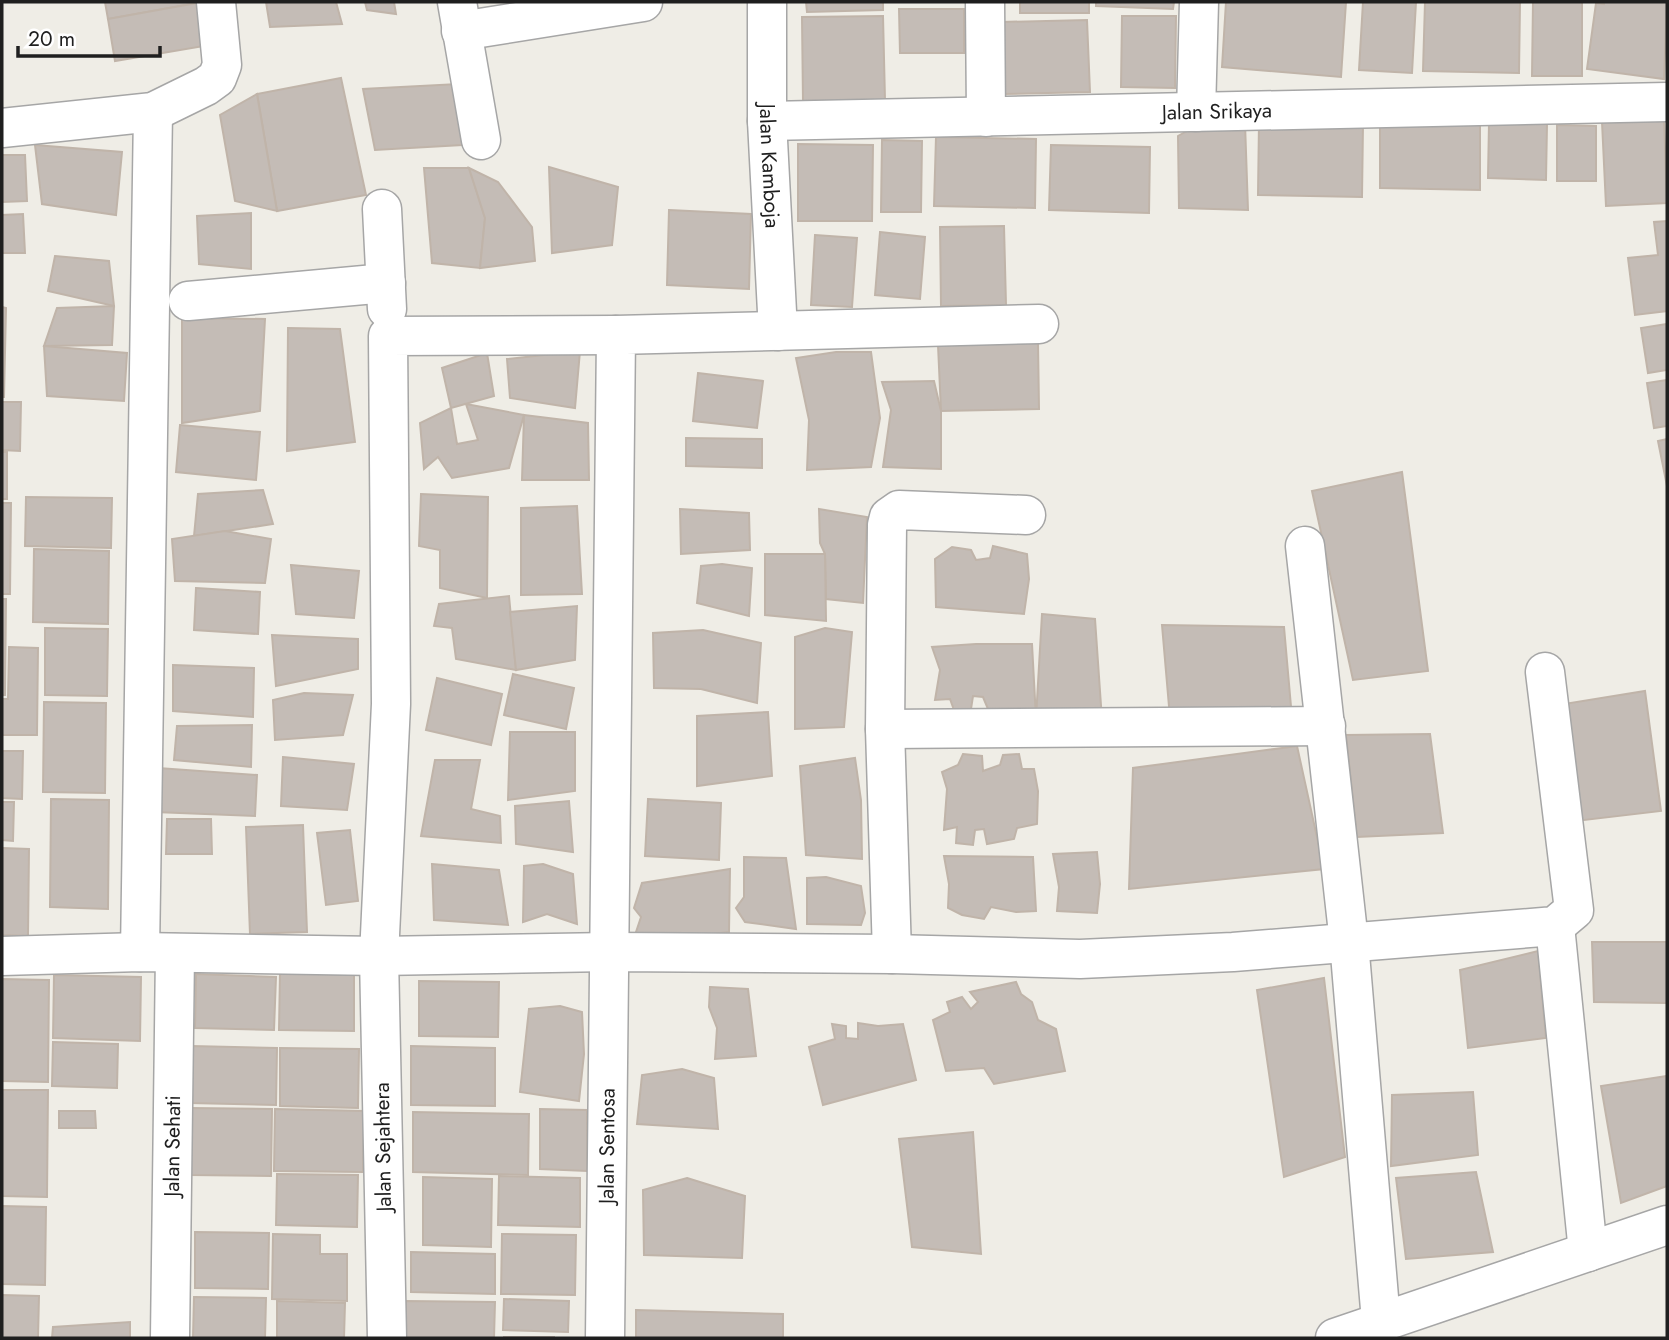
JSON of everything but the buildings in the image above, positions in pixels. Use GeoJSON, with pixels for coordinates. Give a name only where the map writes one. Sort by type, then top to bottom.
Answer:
{"type":"FeatureCollection","features":[{"type":"Feature","properties":{"kind":"street"},"geometry":{"type":"LineString","coordinates":[[2,128],[153,112],[217,78],[222,65],[216,2]]}},
{"type":"Feature","properties":{"kind":"street"},"geometry":{"type":"LineString","coordinates":[[481,140],[459,16],[643,2]]}},
{"type":"Feature","properties":{"kind":"street","name":"Jalan Kamboja"},"geometry":{"type":"LineString","coordinates":[[768,2],[767,121],[778,331]]}},
{"type":"Feature","properties":{"kind":"street"},"geometry":{"type":"LineString","coordinates":[[985,2],[986,117]]}},
{"type":"Feature","properties":{"kind":"street"},"geometry":{"type":"LineString","coordinates":[[1196,112],[1199,2]]}},
{"type":"Feature","properties":{"kind":"street","name":"Jalan Srikaya"},"geometry":{"type":"LineString","coordinates":[[767,121],[1667,102]]}},
{"type":"Feature","properties":{"kind":"street","name":"Jalan Sehati"},"geometry":{"type":"LineString","coordinates":[[153,112],[157,953],[170,1338]]}},
{"type":"Feature","properties":{"kind":"street","name":"Jalan Sejahtera"},"geometry":{"type":"LineString","coordinates":[[382,209],[388,336],[391,704],[379,956],[387,1338]]}},
{"type":"Feature","properties":{"kind":"street"},"geometry":{"type":"LineString","coordinates":[[188,301],[386,283]]}},
{"type":"Feature","properties":{"kind":"street"},"geometry":{"type":"LineString","coordinates":[[388,336],[616,335],[1039,324]]}},
{"type":"Feature","properties":{"kind":"street","name":"Jalan Sentosa"},"geometry":{"type":"LineString","coordinates":[[605,1338],[616,335]]}},
{"type":"Feature","properties":{"kind":"street"},"geometry":{"type":"LineString","coordinates":[[892,954],[885,729],[885,538],[889,517],[899,510],[1026,515]]}},
{"type":"Feature","properties":{"kind":"street"},"geometry":{"type":"LineString","coordinates":[[1305,545],[1349,942],[1381,1321]]}},
{"type":"Feature","properties":{"kind":"street"},"geometry":{"type":"LineString","coordinates":[[2,956],[157,953],[379,956],[609,952],[892,954],[1080,959],[1233,953],[1555,926],[1574,910],[1545,672]]}},
{"type":"Feature","properties":{"kind":"street"},"geometry":{"type":"LineString","coordinates":[[885,729],[1326,726]]}},
{"type":"Feature","properties":{"kind":"street"},"geometry":{"type":"LineString","coordinates":[[1555,926],[1588,1252]]}},
{"type":"Feature","properties":{"kind":"street"},"geometry":{"type":"LineString","coordinates":[[1335,1338],[1667,1225]]}}]}
